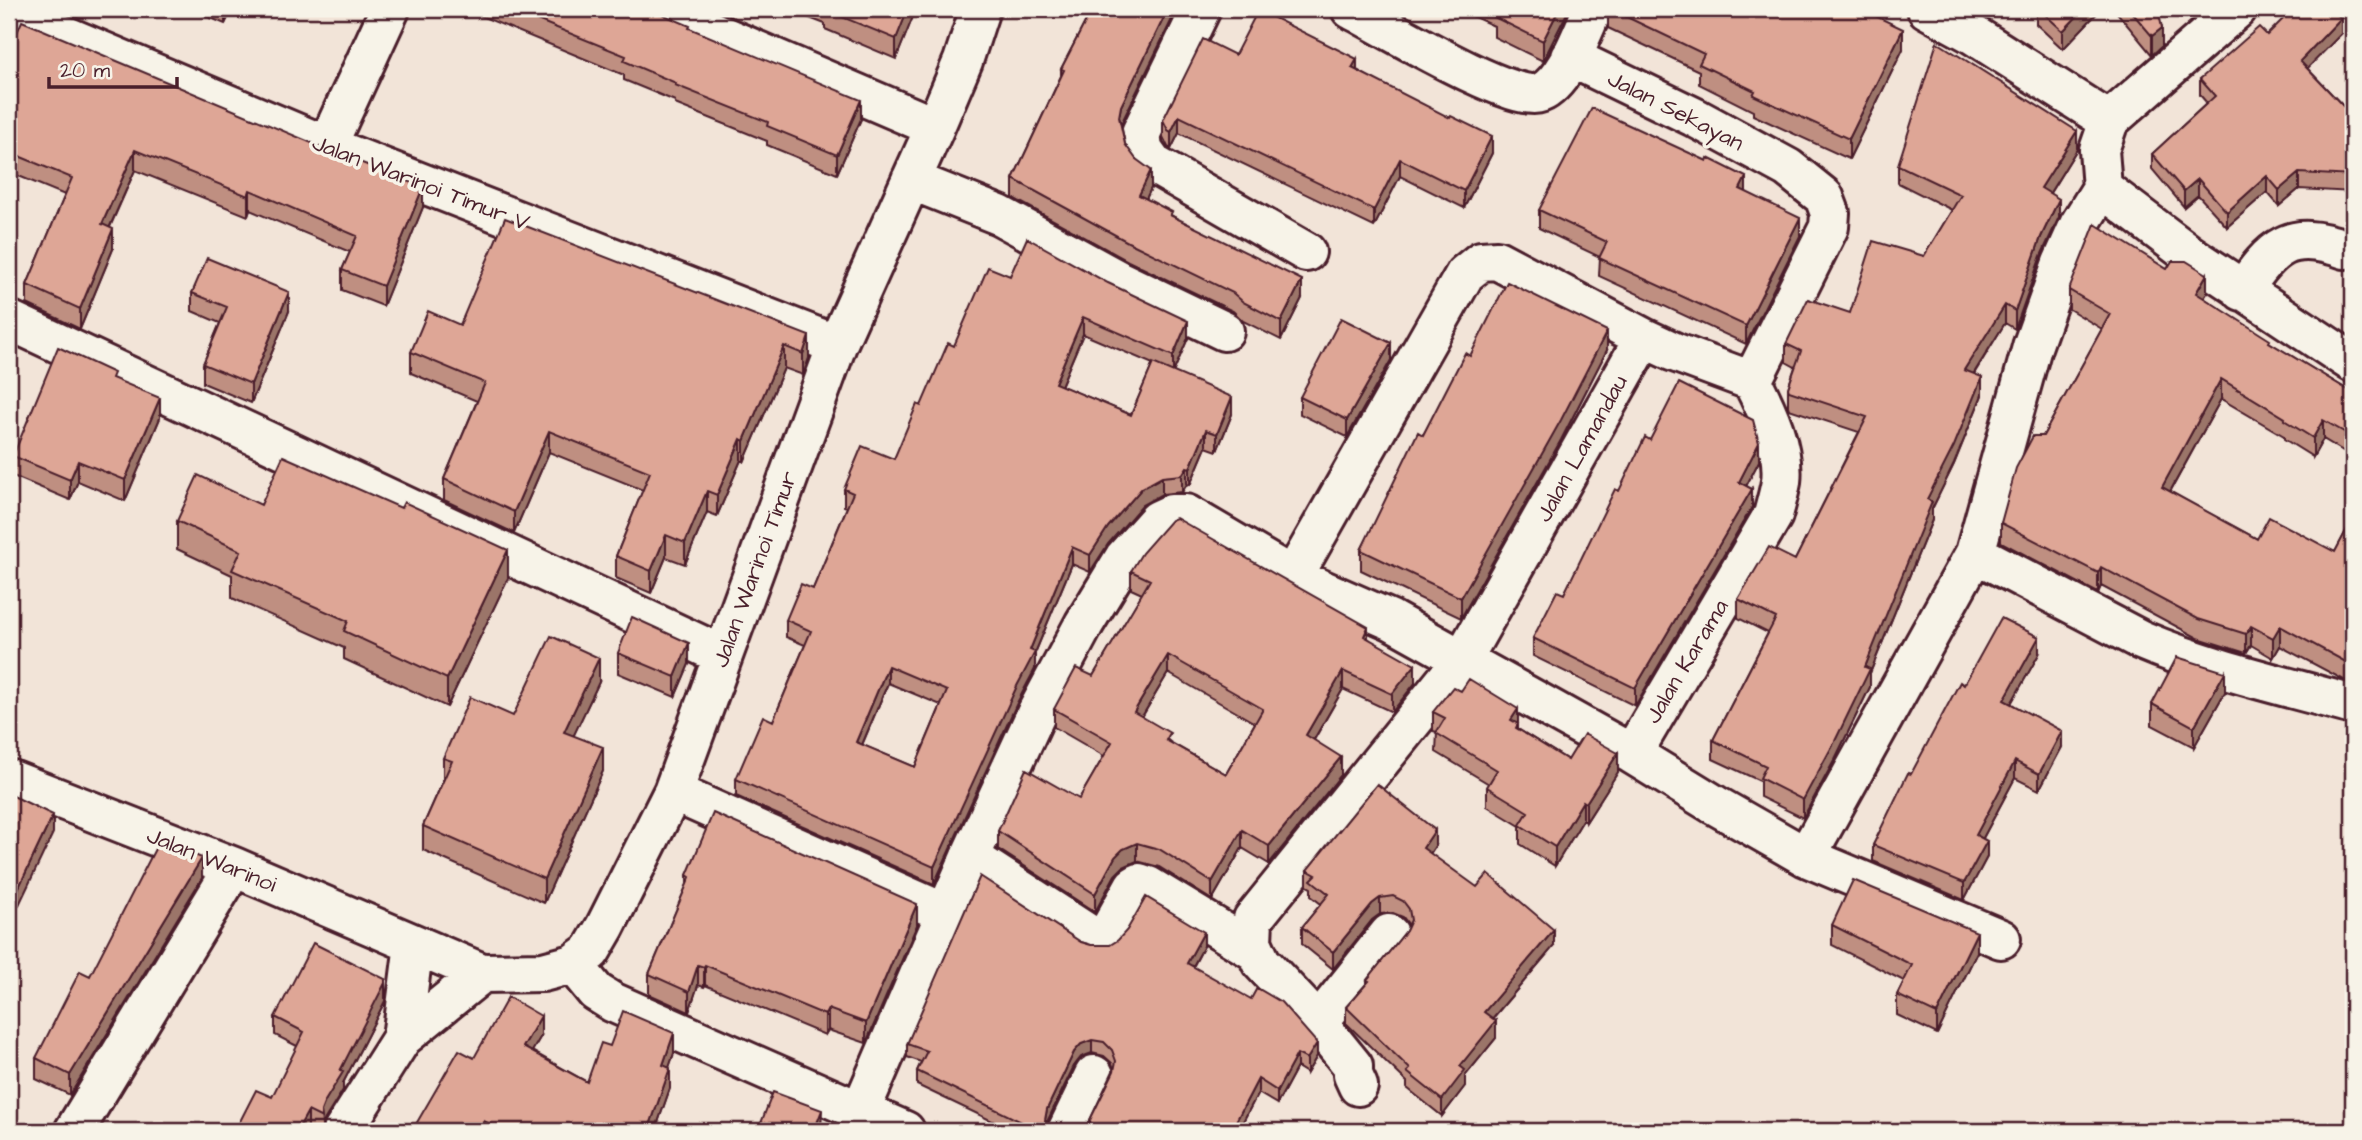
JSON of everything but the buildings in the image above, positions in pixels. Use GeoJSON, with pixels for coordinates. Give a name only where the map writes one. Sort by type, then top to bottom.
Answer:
{"type":"FeatureCollection","features":[{"type":"Feature","properties":{"kind":"street"},"geometry":{"type":"LineString","coordinates":[[327,146],[390,9]]}},
{"type":"Feature","properties":{"kind":"street"},"geometry":{"type":"LineString","coordinates":[[660,9],[935,127]]}},
{"type":"Feature","properties":{"kind":"street","name":"Jalan Warinoi Timur"},"geometry":{"type":"LineString","coordinates":[[573,964],[591,951],[605,927],[673,792],[837,345],[935,127],[963,61],[980,9]]}},
{"type":"Feature","properties":{"kind":"street"},"geometry":{"type":"LineString","coordinates":[[1201,9],[1141,133],[1143,150],[1153,164],[1306,252]]}},
{"type":"Feature","properties":{"kind":"street"},"geometry":{"type":"LineString","coordinates":[[1352,9],[1483,79],[1525,94],[1538,94],[1549,88],[1560,76],[1593,9]]}},
{"type":"Feature","properties":{"kind":"street"},"geometry":{"type":"LineString","coordinates":[[1927,9],[1979,20],[2109,121]]}},
{"type":"Feature","properties":{"kind":"street"},"geometry":{"type":"LineString","coordinates":[[1806,858],[1975,553],[2032,347],[2067,250],[2102,188],[2099,150],[2109,121],[2237,9]]}},
{"type":"Feature","properties":{"kind":"street","name":"Jalan Warinoi Timur V"},"geometry":{"type":"LineString","coordinates":[[9,12],[327,146],[837,345]]}},
{"type":"Feature","properties":{"kind":"street","name":"Jalan Sekayan"},"geometry":{"type":"LineString","coordinates":[[1570,57],[1756,150],[1788,168],[1824,197],[1829,212],[1829,227],[1752,381]]}},
{"type":"Feature","properties":{"kind":"street"},"geometry":{"type":"LineString","coordinates":[[911,180],[999,215],[1118,280],[1224,331]]}},
{"type":"Feature","properties":{"kind":"street"},"geometry":{"type":"LineString","coordinates":[[2102,188],[2178,247],[2353,362]]}},
{"type":"Feature","properties":{"kind":"street"},"geometry":{"type":"LineString","coordinates":[[2242,291],[2271,253],[2284,245],[2308,241],[2345,249]]}},
{"type":"Feature","properties":{"kind":"street"},"geometry":{"type":"LineString","coordinates":[[1293,577],[1465,274],[1481,261],[1497,260],[1644,338],[1752,381]]}},
{"type":"Feature","properties":{"kind":"street"},"geometry":{"type":"LineString","coordinates":[[9,320],[722,655]]}},
{"type":"Feature","properties":{"kind":"street","name":"Jalan Lamandau"},"geometry":{"type":"LineString","coordinates":[[1255,951],[1251,933],[1254,919],[1462,660],[1644,338]]}},
{"type":"Feature","properties":{"kind":"street","name":"Jalan Karama"},"geometry":{"type":"LineString","coordinates":[[1632,754],[1773,515],[1781,480],[1779,451],[1763,402],[1752,381]]}},
{"type":"Feature","properties":{"kind":"street"},"geometry":{"type":"LineString","coordinates":[[860,1112],[945,912],[1037,712],[1084,624],[1124,558],[1158,520],[1171,514],[1186,514],[1293,577],[1391,620],[1632,754],[1806,858],[2001,939]]}},
{"type":"Feature","properties":{"kind":"street"},"geometry":{"type":"LineString","coordinates":[[1975,553],[2169,652],[2353,705]]}},
{"type":"Feature","properties":{"kind":"street","name":"Jalan Warinoi"},"geometry":{"type":"LineString","coordinates":[[9,779],[234,867],[414,944]]}},
{"type":"Feature","properties":{"kind":"street"},"geometry":{"type":"LineString","coordinates":[[673,792],[945,912]]}},
{"type":"Feature","properties":{"kind":"street"},"geometry":{"type":"LineString","coordinates":[[970,858],[1093,937],[1103,938],[1108,933],[1135,886],[1139,883],[1148,886],[1255,951],[1261,962],[1318,1023],[1353,1066],[1353,1075],[1358,1086]]}},
{"type":"Feature","properties":{"kind":"street"},"geometry":{"type":"LineString","coordinates":[[74,1131],[234,867]]}},
{"type":"Feature","properties":{"kind":"street"},"geometry":{"type":"LineString","coordinates":[[1318,1023],[1389,934]]}},
{"type":"Feature","properties":{"kind":"street"},"geometry":{"type":"LineString","coordinates":[[402,1038],[414,944],[482,973],[543,972],[573,964],[597,992],[612,1002],[905,1131]]}},
{"type":"Feature","properties":{"kind":"street"},"geometry":{"type":"LineString","coordinates":[[343,1131],[402,1038],[482,973]]}},
{"type":"Feature","properties":{"kind":"street"},"geometry":{"type":"LineString","coordinates":[[1067,1131],[1094,1075]]}}]}
